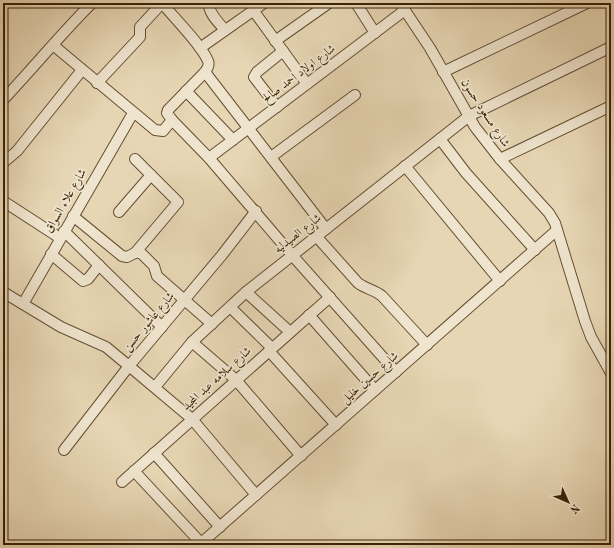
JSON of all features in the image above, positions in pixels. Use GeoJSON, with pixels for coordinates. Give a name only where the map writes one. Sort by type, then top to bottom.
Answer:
{"type":"FeatureCollection","features":[{"type":"Feature","properties":{"kind":"street"},"geometry":{"type":"LineString","coordinates":[[3,100],[71,24],[92,3]]}},
{"type":"Feature","properties":{"kind":"street"},"geometry":{"type":"LineString","coordinates":[[97,83],[140,37],[140,27],[162,3],[200,48],[208,61],[208,68],[205,72],[168,110],[167,113],[256,211],[292,255],[396,372]]}},
{"type":"Feature","properties":{"kind":"street"},"geometry":{"type":"LineString","coordinates":[[209,3],[208,6],[210,11],[225,30]]}},
{"type":"Feature","properties":{"kind":"street"},"geometry":{"type":"LineString","coordinates":[[200,48],[264,3]]}},
{"type":"Feature","properties":{"kind":"street"},"geometry":{"type":"LineString","coordinates":[[276,41],[329,3]]}},
{"type":"Feature","properties":{"kind":"street"},"geometry":{"type":"LineString","coordinates":[[356,3],[375,33]]}},
{"type":"Feature","properties":{"kind":"street"},"geometry":{"type":"LineString","coordinates":[[443,72],[587,3]]}},
{"type":"Feature","properties":{"kind":"street","name":"شارع اولاد احمد صالح"},"geometry":{"type":"LineString","coordinates":[[209,158],[375,33],[402,7]]}},
{"type":"Feature","properties":{"kind":"street","name":"شارع مسعود حسون"},"geometry":{"type":"LineString","coordinates":[[402,7],[430,48],[475,127],[500,159],[548,213],[557,230],[591,337],[611,373]]}},
{"type":"Feature","properties":{"kind":"street"},"geometry":{"type":"LineString","coordinates":[[253,10],[307,84]]}},
{"type":"Feature","properties":{"kind":"street"},"geometry":{"type":"LineString","coordinates":[[53,45],[155,130],[159,132],[163,131],[172,120]]}},
{"type":"Feature","properties":{"kind":"street","name":"شارع الصيدليه"},"geometry":{"type":"LineString","coordinates":[[155,387],[192,342],[246,292],[469,116],[611,47]]}},
{"type":"Feature","properties":{"kind":"street"},"geometry":{"type":"LineString","coordinates":[[277,107],[254,77],[257,72],[283,51]]}},
{"type":"Feature","properties":{"kind":"street"},"geometry":{"type":"LineString","coordinates":[[3,164],[17,151],[82,70]]}},
{"type":"Feature","properties":{"kind":"street"},"geometry":{"type":"LineString","coordinates":[[205,72],[326,229]]}},
{"type":"Feature","properties":{"kind":"street"},"geometry":{"type":"LineString","coordinates":[[186,91],[233,140]]}},
{"type":"Feature","properties":{"kind":"street"},"geometry":{"type":"LineString","coordinates":[[271,157],[355,96]]}},
{"type":"Feature","properties":{"kind":"street"},"geometry":{"type":"LineString","coordinates":[[500,159],[611,106]]}},
{"type":"Feature","properties":{"kind":"street","name":"شارع علاء السواق"},"geometry":{"type":"LineString","coordinates":[[23,304],[50,254],[133,113]]}},
{"type":"Feature","properties":{"kind":"street"},"geometry":{"type":"LineString","coordinates":[[440,139],[466,174],[534,250]]}},
{"type":"Feature","properties":{"kind":"street"},"geometry":{"type":"LineString","coordinates":[[73,216],[122,256],[128,257],[135,253],[178,202],[135,159]]}},
{"type":"Feature","properties":{"kind":"street"},"geometry":{"type":"LineString","coordinates":[[405,166],[500,281]]}},
{"type":"Feature","properties":{"kind":"street"},"geometry":{"type":"LineString","coordinates":[[119,212],[151,175]]}},
{"type":"Feature","properties":{"kind":"street"},"geometry":{"type":"LineString","coordinates":[[3,201],[62,234],[99,265],[162,327]]}},
{"type":"Feature","properties":{"kind":"street","name":"شارع عاشور حسن"},"geometry":{"type":"LineString","coordinates":[[64,450],[129,366],[256,211]]}},
{"type":"Feature","properties":{"kind":"street","name":"شارع حسين خليل"},"geometry":{"type":"LineString","coordinates":[[200,544],[557,230]]}},
{"type":"Feature","properties":{"kind":"street"},"geometry":{"type":"LineString","coordinates":[[316,236],[358,283],[382,296],[427,345]]}},
{"type":"Feature","properties":{"kind":"street"},"geometry":{"type":"LineString","coordinates":[[135,253],[140,253],[154,266],[156,274],[212,324]]}},
{"type":"Feature","properties":{"kind":"street"},"geometry":{"type":"LineString","coordinates":[[50,254],[84,281],[88,279],[99,265]]}},
{"type":"Feature","properties":{"kind":"street"},"geometry":{"type":"LineString","coordinates":[[3,292],[61,327],[106,347],[192,419],[256,495]]}},
{"type":"Feature","properties":{"kind":"street"},"geometry":{"type":"LineString","coordinates":[[246,292],[290,332]]}},
{"type":"Feature","properties":{"kind":"street","name":"شارع سلامه عبد المجيد"},"geometry":{"type":"LineString","coordinates":[[122,482],[330,296]]}},
{"type":"Feature","properties":{"kind":"street"},"geometry":{"type":"LineString","coordinates":[[230,307],[336,425]]}},
{"type":"Feature","properties":{"kind":"street"},"geometry":{"type":"LineString","coordinates":[[309,315],[375,390]]}},
{"type":"Feature","properties":{"kind":"street"},"geometry":{"type":"LineString","coordinates":[[192,342],[236,380],[301,456]]}},
{"type":"Feature","properties":{"kind":"street"},"geometry":{"type":"LineString","coordinates":[[154,453],[220,527]]}},
{"type":"Feature","properties":{"kind":"street"},"geometry":{"type":"LineString","coordinates":[[134,471],[200,544]]}}]}
